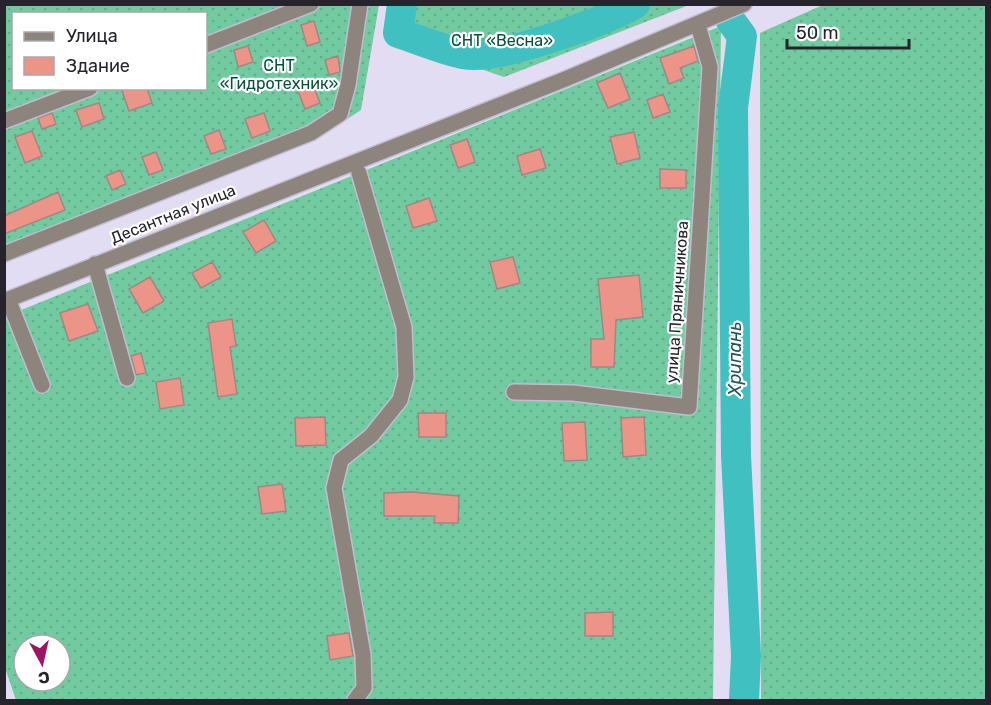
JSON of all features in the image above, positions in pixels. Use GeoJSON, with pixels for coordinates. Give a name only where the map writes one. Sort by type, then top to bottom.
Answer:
{"type":"FeatureCollection","features":[{"type":"Feature","properties":{"kind":"street"},"geometry":{"type":"LineString","coordinates":[[207,45],[311,4]]}},
{"type":"Feature","properties":{"kind":"street"},"geometry":{"type":"LineString","coordinates":[[4,254],[311,133],[340,114],[348,85],[360,4]]}},
{"type":"Feature","properties":{"kind":"street","name":"Десантная улица"},"geometry":{"type":"LineString","coordinates":[[6,300],[95,264],[357,167],[744,4]]}},
{"type":"Feature","properties":{"kind":"street","name":"улица Пряничникова"},"geometry":{"type":"LineString","coordinates":[[514,392],[573,393],[688,407],[710,67],[698,25]]}},
{"type":"Feature","properties":{"kind":"street"},"geometry":{"type":"LineString","coordinates":[[4,121],[85,90]]}},
{"type":"Feature","properties":{"kind":"street"},"geometry":{"type":"LineString","coordinates":[[355,700],[364,688],[363,655],[334,488],[341,460],[371,436],[400,400],[406,377],[404,327],[357,167]]}},
{"type":"Feature","properties":{"kind":"street"},"geometry":{"type":"LineString","coordinates":[[95,264],[128,378]]}},
{"type":"Feature","properties":{"kind":"street"},"geometry":{"type":"LineString","coordinates":[[6,300],[42,385]]}},
{"type":"Feature","properties":{"kind":"green space","name":"СНТ «Весна»"},"geometry":{"type":"Polygon","coordinates":[[[390,4],[689,5],[504,77],[385,36],[390,4]]]}},
{"type":"Feature","properties":{"kind":"green space"},"geometry":{"type":"Polygon","coordinates":[[[825,4],[986,5],[986,700],[761,700],[760,33],[825,4]]]}},
{"type":"Feature","properties":{"kind":"green space","name":"СНТ «Гидротехник»"},"geometry":{"type":"Polygon","coordinates":[[[5,5],[379,5],[361,110],[332,129],[5,263],[5,5]]]}},
{"type":"Feature","properties":{"kind":"green space"},"geometry":{"type":"Polygon","coordinates":[[[721,26],[713,700],[16,700],[14,693],[72,693],[72,633],[12,633],[12,688],[4,665],[4,317],[721,26]]]}},
{"type":"Feature","properties":{"kind":"building"},"geometry":{"type":"Polygon","coordinates":[[[314,21],[320,42],[307,46],[301,25],[314,21]]]}},
{"type":"Feature","properties":{"kind":"building"},"geometry":{"type":"Polygon","coordinates":[[[248,46],[253,62],[238,67],[234,50],[248,46]]]}},
{"type":"Feature","properties":{"kind":"building"},"geometry":{"type":"Polygon","coordinates":[[[694,46],[698,61],[680,68],[684,78],[669,84],[660,58],[694,46]]]}},
{"type":"Feature","properties":{"kind":"building"},"geometry":{"type":"Polygon","coordinates":[[[338,56],[340,72],[329,75],[325,60],[338,56]]]}},
{"type":"Feature","properties":{"kind":"building"},"geometry":{"type":"Polygon","coordinates":[[[620,73],[630,99],[608,108],[597,83],[620,73]]]}},
{"type":"Feature","properties":{"kind":"building"},"geometry":{"type":"Polygon","coordinates":[[[313,85],[320,103],[305,109],[298,91],[313,85]]]}},
{"type":"Feature","properties":{"kind":"building"},"geometry":{"type":"Polygon","coordinates":[[[122,90],[148,90],[152,103],[129,111],[122,90]]]}},
{"type":"Feature","properties":{"kind":"building"},"geometry":{"type":"Polygon","coordinates":[[[663,94],[670,112],[653,118],[647,100],[663,94]]]}},
{"type":"Feature","properties":{"kind":"building"},"geometry":{"type":"Polygon","coordinates":[[[99,103],[104,119],[82,127],[76,110],[99,103]]]}},
{"type":"Feature","properties":{"kind":"building"},"geometry":{"type":"Polygon","coordinates":[[[52,113],[56,124],[42,129],[38,118],[52,113]]]}},
{"type":"Feature","properties":{"kind":"building"},"geometry":{"type":"Polygon","coordinates":[[[264,113],[270,131],[252,138],[245,119],[264,113]]]}},
{"type":"Feature","properties":{"kind":"building"},"geometry":{"type":"Polygon","coordinates":[[[219,130],[226,149],[211,154],[204,136],[219,130]]]}},
{"type":"Feature","properties":{"kind":"building"},"geometry":{"type":"Polygon","coordinates":[[[32,131],[42,156],[25,163],[15,137],[32,131]]]}},
{"type":"Feature","properties":{"kind":"building"},"geometry":{"type":"Polygon","coordinates":[[[634,132],[640,158],[617,164],[610,137],[634,132]]]}},
{"type":"Feature","properties":{"kind":"building"},"geometry":{"type":"Polygon","coordinates":[[[467,139],[475,162],[458,168],[450,145],[467,139]]]}},
{"type":"Feature","properties":{"kind":"building"},"geometry":{"type":"Polygon","coordinates":[[[540,149],[546,168],[522,175],[517,156],[540,149]]]}},
{"type":"Feature","properties":{"kind":"building"},"geometry":{"type":"Polygon","coordinates":[[[156,152],[163,170],[149,175],[142,157],[156,152]]]}},
{"type":"Feature","properties":{"kind":"building"},"geometry":{"type":"Polygon","coordinates":[[[660,169],[686,170],[686,188],[660,188],[660,169]]]}},
{"type":"Feature","properties":{"kind":"building"},"geometry":{"type":"Polygon","coordinates":[[[120,170],[126,184],[112,190],[106,176],[120,170]]]}},
{"type":"Feature","properties":{"kind":"building"},"geometry":{"type":"Polygon","coordinates":[[[58,192],[65,210],[4,234],[4,216],[58,192]]]}},
{"type":"Feature","properties":{"kind":"building"},"geometry":{"type":"Polygon","coordinates":[[[429,198],[437,221],[413,228],[406,206],[429,198]]]}},
{"type":"Feature","properties":{"kind":"building"},"geometry":{"type":"Polygon","coordinates":[[[264,220],[276,241],[256,253],[243,232],[264,220]]]}},
{"type":"Feature","properties":{"kind":"building"},"geometry":{"type":"Polygon","coordinates":[[[513,257],[520,283],[497,289],[490,262],[513,257]]]}},
{"type":"Feature","properties":{"kind":"building"},"geometry":{"type":"Polygon","coordinates":[[[212,262],[221,277],[201,288],[192,273],[212,262]]]}},
{"type":"Feature","properties":{"kind":"building"},"geometry":{"type":"Polygon","coordinates":[[[639,275],[643,317],[616,320],[614,367],[591,367],[591,339],[604,339],[598,279],[639,275]]]}},
{"type":"Feature","properties":{"kind":"building"},"geometry":{"type":"Polygon","coordinates":[[[150,277],[164,301],[143,313],[129,289],[150,277]]]}},
{"type":"Feature","properties":{"kind":"building"},"geometry":{"type":"Polygon","coordinates":[[[88,304],[98,331],[69,341],[60,313],[88,304]]]}},
{"type":"Feature","properties":{"kind":"building"},"geometry":{"type":"Polygon","coordinates":[[[232,319],[236,346],[230,347],[237,394],[218,397],[208,323],[232,319]]]}},
{"type":"Feature","properties":{"kind":"building"},"geometry":{"type":"Polygon","coordinates":[[[141,353],[146,373],[136,375],[131,356],[141,353]]]}},
{"type":"Feature","properties":{"kind":"building"},"geometry":{"type":"Polygon","coordinates":[[[180,378],[184,405],[160,409],[156,382],[180,378]]]}},
{"type":"Feature","properties":{"kind":"building"},"geometry":{"type":"Polygon","coordinates":[[[418,413],[446,413],[446,437],[419,437],[418,413]]]}},
{"type":"Feature","properties":{"kind":"building"},"geometry":{"type":"Polygon","coordinates":[[[325,417],[326,445],[296,446],[295,418],[325,417]]]}},
{"type":"Feature","properties":{"kind":"building"},"geometry":{"type":"Polygon","coordinates":[[[644,417],[646,455],[623,457],[621,418],[644,417]]]}},
{"type":"Feature","properties":{"kind":"building"},"geometry":{"type":"Polygon","coordinates":[[[585,422],[587,460],[564,461],[562,423],[585,422]]]}},
{"type":"Feature","properties":{"kind":"building"},"geometry":{"type":"Polygon","coordinates":[[[282,484],[286,511],[262,514],[258,487],[282,484]]]}},
{"type":"Feature","properties":{"kind":"building"},"geometry":{"type":"Polygon","coordinates":[[[412,492],[459,496],[458,523],[434,523],[435,516],[384,516],[384,493],[412,492]]]}},
{"type":"Feature","properties":{"kind":"building"},"geometry":{"type":"Polygon","coordinates":[[[613,612],[613,636],[585,636],[585,613],[613,612]]]}},
{"type":"Feature","properties":{"kind":"building"},"geometry":{"type":"Polygon","coordinates":[[[349,633],[353,656],[330,660],[327,636],[349,633]]]}},
{"type":"Feature","properties":{"kind":"waterway","name":"Хрипань"},"geometry":{"type":"LineString","coordinates":[[402,4],[398,33],[446,50],[473,55],[509,50],[556,37],[635,4]]}},
{"type":"Feature","properties":{"kind":"waterway","name":"Хрипань"},"geometry":{"type":"LineString","coordinates":[[731,21],[742,36],[733,108],[736,455],[746,656],[744,700]]}}]}
